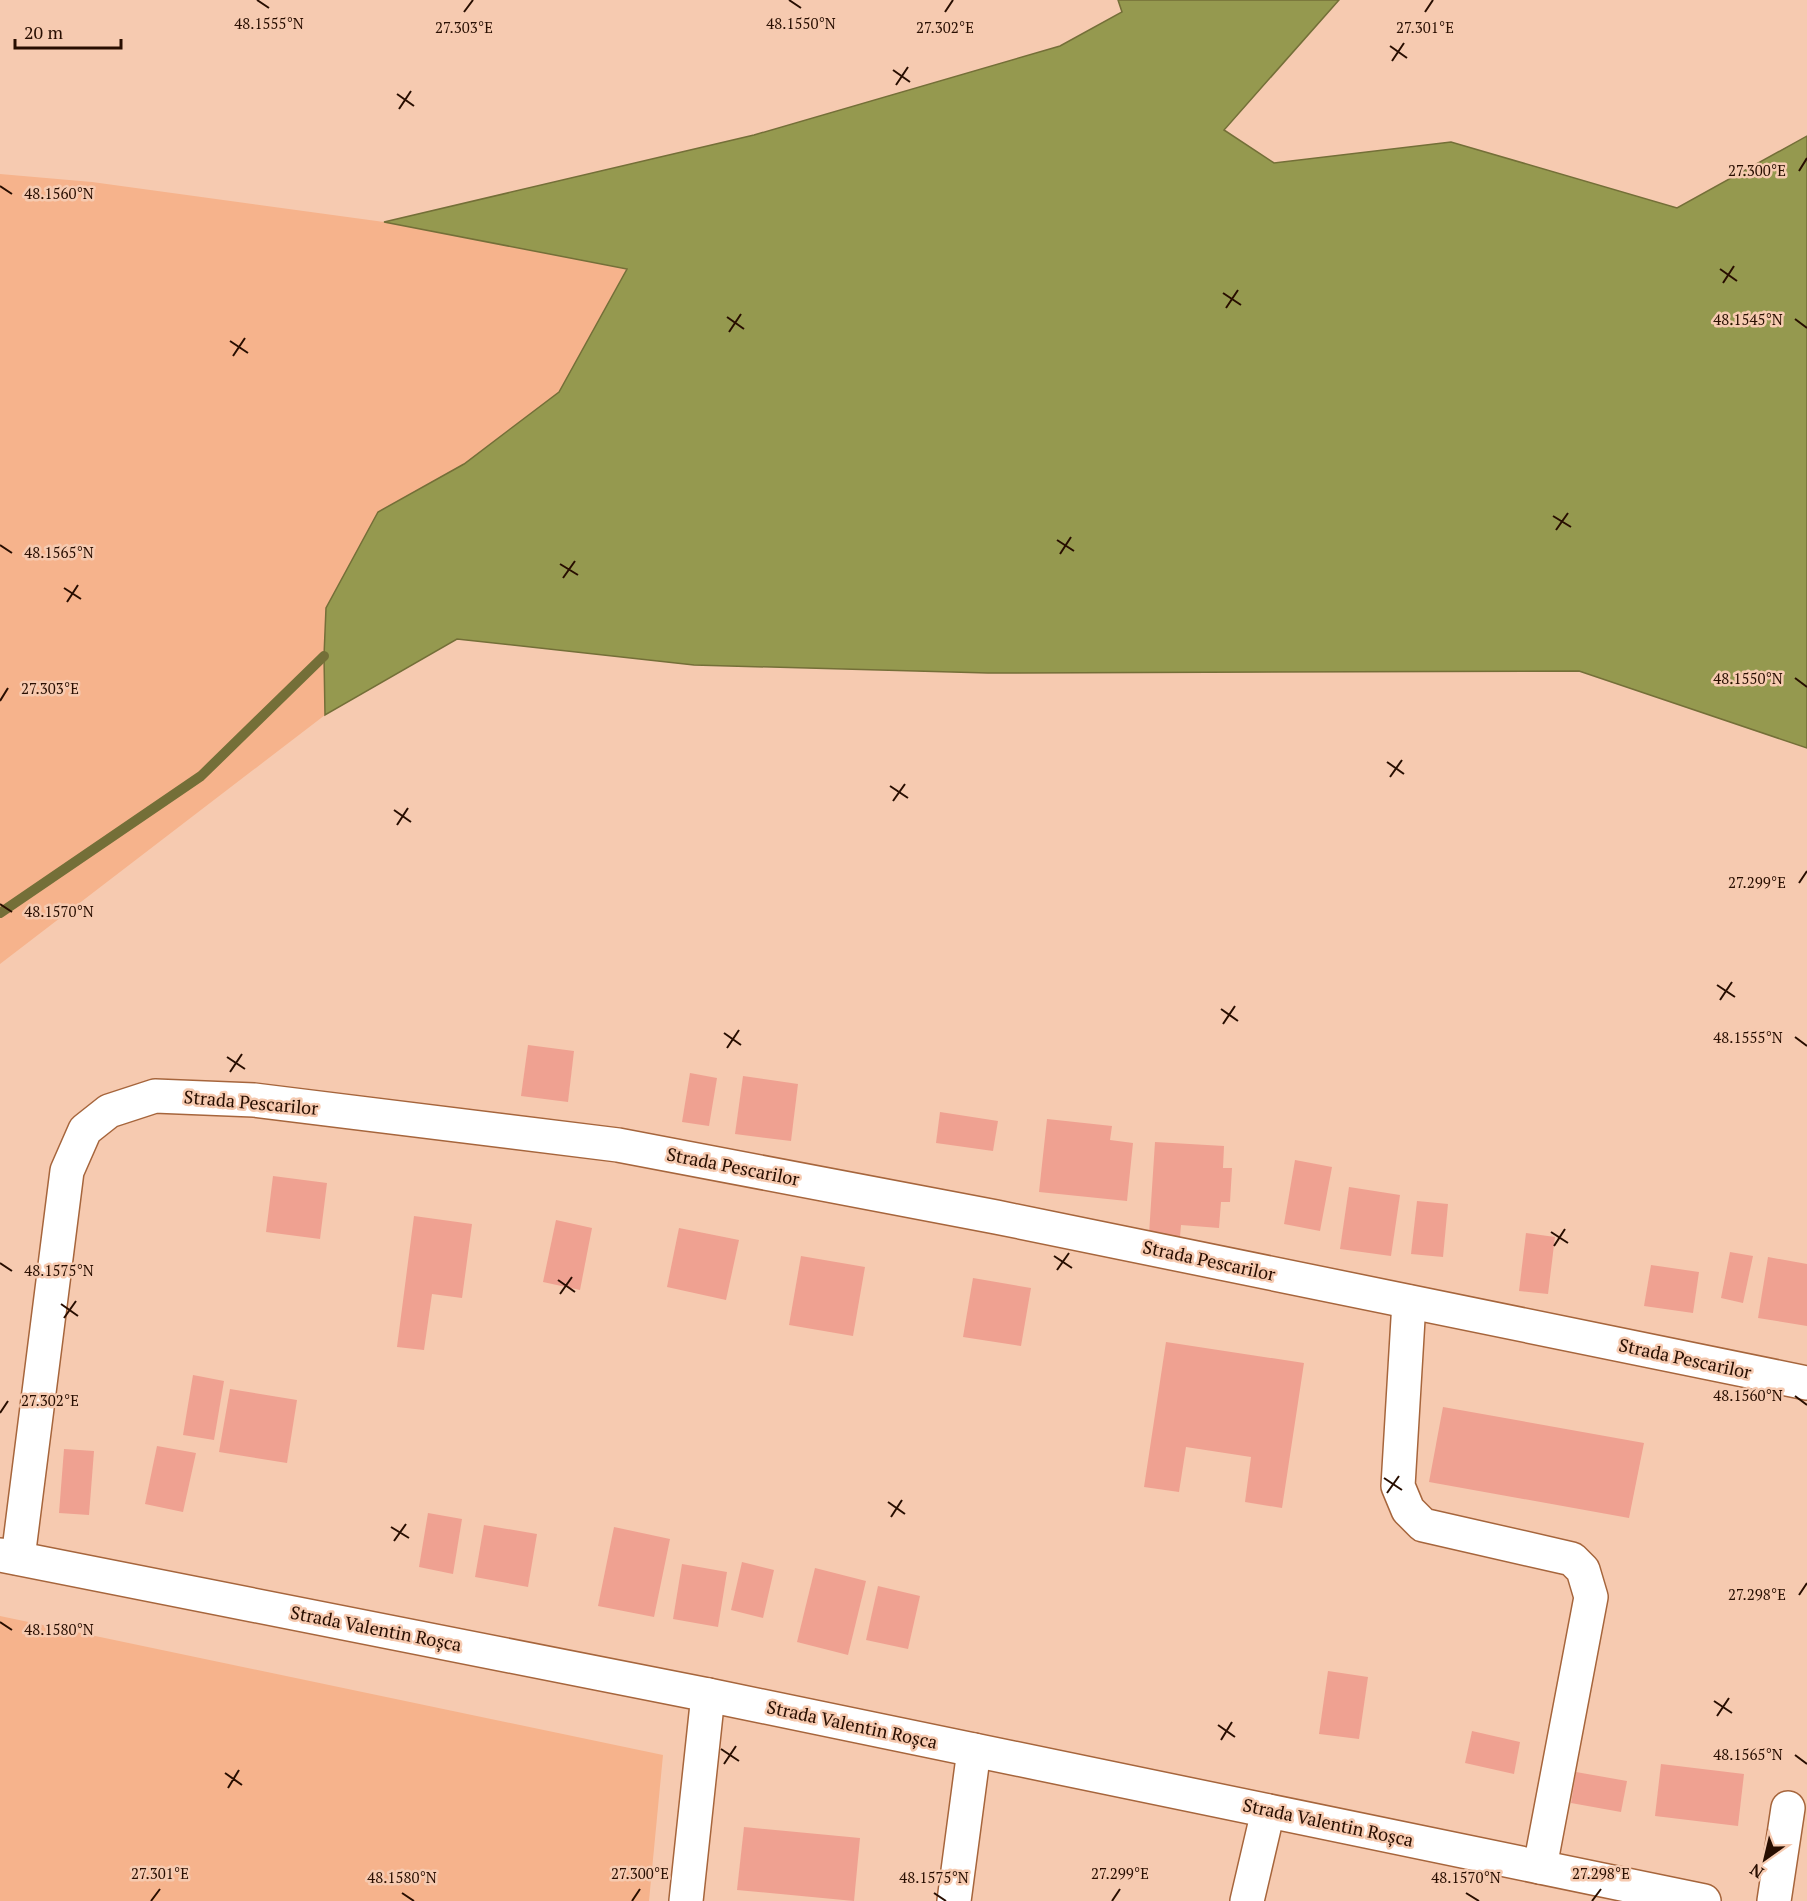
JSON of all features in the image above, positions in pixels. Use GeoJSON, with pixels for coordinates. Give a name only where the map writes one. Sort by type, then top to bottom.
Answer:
{"type":"FeatureCollection","features":[{"type":"Feature","properties":{"kind":"street","name":"Strada Pescarilor"},"geometry":{"type":"LineString","coordinates":[[9,1557],[67,1171],[85,1130],[109,1111],[155,1096],[254,1100],[618,1145],[1008,1219],[1807,1383]]}},
{"type":"Feature","properties":{"kind":"street"},"geometry":{"type":"LineString","coordinates":[[1409,1302],[1398,1486],[1408,1510],[1423,1525],[1572,1559],[1583,1570],[1591,1597],[1540,1867]]}},
{"type":"Feature","properties":{"kind":"street","name":"Strada Valentin Roșca"},"geometry":{"type":"LineString","coordinates":[[9,1557],[708,1695],[1704,1901]]}},
{"type":"Feature","properties":{"kind":"street"},"geometry":{"type":"LineString","coordinates":[[686,1901],[708,1695]]}},
{"type":"Feature","properties":{"kind":"street"},"geometry":{"type":"LineString","coordinates":[[954,1901],[974,1750]]}},
{"type":"Feature","properties":{"kind":"street"},"geometry":{"type":"LineString","coordinates":[[1774,1901],[1788,1808]]}},
{"type":"Feature","properties":{"kind":"street"},"geometry":{"type":"LineString","coordinates":[[1247,1901],[1268,1811]]}},
{"type":"Feature","properties":{"kind":"shaded area"},"geometry":{"type":"Polygon","coordinates":[[[1118,0],[1339,0],[1224,130],[1274,163],[1451,142],[1677,208],[1807,136],[1807,748],[1579,671],[988,673],[694,665],[457,639],[325,715],[326,608],[378,512],[464,464],[559,392],[627,269],[384,222],[754,135],[1060,46],[1122,12],[1118,0]]]}},
{"type":"Feature","properties":{"kind":"shaded area"},"geometry":{"type":"Polygon","coordinates":[[[0,174],[92,182],[384,222],[627,268],[559,392],[464,464],[378,512],[324,656],[325,715],[0,964],[0,174]]]}},
{"type":"Feature","properties":{"kind":"shaded area"},"geometry":{"type":"Polygon","coordinates":[[[0,1616],[663,1755],[649,1901],[0,1901],[0,1616]]]}},
{"type":"Feature","properties":{"kind":"building"},"geometry":{"type":"Polygon","coordinates":[[[528,1045],[574,1051],[568,1102],[521,1096],[528,1045]]]}},
{"type":"Feature","properties":{"kind":"building"},"geometry":{"type":"Polygon","coordinates":[[[690,1073],[717,1078],[709,1126],[682,1122],[690,1073]]]}},
{"type":"Feature","properties":{"kind":"building"},"geometry":{"type":"Polygon","coordinates":[[[743,1076],[798,1084],[791,1141],[735,1134],[743,1076]]]}},
{"type":"Feature","properties":{"kind":"building"},"geometry":{"type":"Polygon","coordinates":[[[940,1112],[998,1121],[993,1151],[936,1143],[940,1112]]]}},
{"type":"Feature","properties":{"kind":"building"},"geometry":{"type":"Polygon","coordinates":[[[1047,1119],[1112,1126],[1110,1140],[1133,1143],[1127,1201],[1039,1192],[1047,1119]]]}},
{"type":"Feature","properties":{"kind":"building"},"geometry":{"type":"Polygon","coordinates":[[[1155,1142],[1224,1146],[1223,1168],[1232,1168],[1230,1202],[1221,1202],[1219,1228],[1181,1225],[1180,1237],[1149,1234],[1155,1142]]]}},
{"type":"Feature","properties":{"kind":"building"},"geometry":{"type":"Polygon","coordinates":[[[1295,1160],[1332,1167],[1320,1231],[1284,1224],[1295,1160]]]}},
{"type":"Feature","properties":{"kind":"building"},"geometry":{"type":"Polygon","coordinates":[[[273,1176],[327,1183],[320,1239],[266,1232],[273,1176]]]}},
{"type":"Feature","properties":{"kind":"building"},"geometry":{"type":"Polygon","coordinates":[[[1349,1187],[1400,1195],[1391,1256],[1340,1249],[1349,1187]]]}},
{"type":"Feature","properties":{"kind":"building"},"geometry":{"type":"Polygon","coordinates":[[[1417,1201],[1448,1204],[1443,1257],[1411,1254],[1417,1201]]]}},
{"type":"Feature","properties":{"kind":"building"},"geometry":{"type":"Polygon","coordinates":[[[414,1216],[472,1224],[462,1298],[432,1294],[424,1350],[397,1347],[414,1216]]]}},
{"type":"Feature","properties":{"kind":"building"},"geometry":{"type":"Polygon","coordinates":[[[556,1220],[592,1228],[580,1290],[543,1282],[556,1220]]]}},
{"type":"Feature","properties":{"kind":"building"},"geometry":{"type":"Polygon","coordinates":[[[679,1228],[739,1240],[726,1300],[667,1287],[679,1228]]]}},
{"type":"Feature","properties":{"kind":"building"},"geometry":{"type":"Polygon","coordinates":[[[1526,1233],[1555,1237],[1548,1294],[1519,1291],[1526,1233]]]}},
{"type":"Feature","properties":{"kind":"building"},"geometry":{"type":"Polygon","coordinates":[[[1730,1252],[1753,1256],[1743,1303],[1721,1298],[1730,1252]]]}},
{"type":"Feature","properties":{"kind":"building"},"geometry":{"type":"Polygon","coordinates":[[[801,1256],[865,1267],[853,1336],[789,1325],[801,1256]]]}},
{"type":"Feature","properties":{"kind":"building"},"geometry":{"type":"Polygon","coordinates":[[[1768,1257],[1807,1264],[1807,1326],[1758,1318],[1768,1257]]]}},
{"type":"Feature","properties":{"kind":"building"},"geometry":{"type":"Polygon","coordinates":[[[1651,1265],[1699,1272],[1693,1313],[1644,1306],[1651,1265]]]}},
{"type":"Feature","properties":{"kind":"building"},"geometry":{"type":"Polygon","coordinates":[[[973,1278],[1031,1288],[1021,1346],[963,1337],[973,1278]]]}},
{"type":"Feature","properties":{"kind":"building"},"geometry":{"type":"Polygon","coordinates":[[[1166,1342],[1304,1363],[1282,1508],[1245,1502],[1251,1457],[1186,1447],[1179,1492],[1144,1487],[1166,1342]]]}},
{"type":"Feature","properties":{"kind":"building"},"geometry":{"type":"Polygon","coordinates":[[[193,1375],[224,1381],[214,1440],[183,1435],[193,1375]]]}},
{"type":"Feature","properties":{"kind":"building"},"geometry":{"type":"Polygon","coordinates":[[[230,1389],[297,1400],[287,1463],[219,1452],[230,1389]]]}},
{"type":"Feature","properties":{"kind":"building"},"geometry":{"type":"Polygon","coordinates":[[[1443,1407],[1644,1443],[1629,1518],[1429,1482],[1443,1407]]]}},
{"type":"Feature","properties":{"kind":"building"},"geometry":{"type":"Polygon","coordinates":[[[157,1446],[196,1453],[183,1512],[145,1504],[157,1446]]]}},
{"type":"Feature","properties":{"kind":"building"},"geometry":{"type":"Polygon","coordinates":[[[64,1449],[94,1451],[89,1515],[59,1513],[64,1449]]]}},
{"type":"Feature","properties":{"kind":"building"},"geometry":{"type":"Polygon","coordinates":[[[428,1513],[462,1519],[453,1574],[419,1567],[428,1513]]]}},
{"type":"Feature","properties":{"kind":"building"},"geometry":{"type":"Polygon","coordinates":[[[484,1525],[537,1534],[528,1587],[475,1577],[484,1525]]]}},
{"type":"Feature","properties":{"kind":"building"},"geometry":{"type":"Polygon","coordinates":[[[614,1527],[670,1539],[654,1617],[598,1606],[614,1527]]]}},
{"type":"Feature","properties":{"kind":"building"},"geometry":{"type":"Polygon","coordinates":[[[742,1562],[774,1570],[763,1618],[731,1610],[742,1562]]]}},
{"type":"Feature","properties":{"kind":"building"},"geometry":{"type":"Polygon","coordinates":[[[682,1564],[727,1572],[718,1627],[673,1619],[682,1564]]]}},
{"type":"Feature","properties":{"kind":"building"},"geometry":{"type":"Polygon","coordinates":[[[815,1568],[866,1581],[848,1655],[797,1642],[815,1568]]]}},
{"type":"Feature","properties":{"kind":"building"},"geometry":{"type":"Polygon","coordinates":[[[878,1586],[920,1596],[908,1649],[866,1640],[878,1586]]]}},
{"type":"Feature","properties":{"kind":"building"},"geometry":{"type":"Polygon","coordinates":[[[1328,1671],[1368,1677],[1359,1739],[1319,1734],[1328,1671]]]}},
{"type":"Feature","properties":{"kind":"building"},"geometry":{"type":"Polygon","coordinates":[[[1472,1731],[1520,1742],[1514,1774],[1465,1763],[1472,1731]]]}},
{"type":"Feature","properties":{"kind":"building"},"geometry":{"type":"Polygon","coordinates":[[[1661,1764],[1744,1774],[1738,1826],[1655,1816],[1661,1764]]]}},
{"type":"Feature","properties":{"kind":"building"},"geometry":{"type":"Polygon","coordinates":[[[1576,1772],[1627,1781],[1621,1812],[1571,1803],[1576,1772]]]}},
{"type":"Feature","properties":{"kind":"building"},"geometry":{"type":"Polygon","coordinates":[[[744,1827],[860,1838],[854,1901],[737,1890],[744,1827]]]}},
{"type":"Feature","properties":{"kind":"waterway"},"geometry":{"type":"LineString","coordinates":[[0,913],[201,776],[324,656]]}}]}
